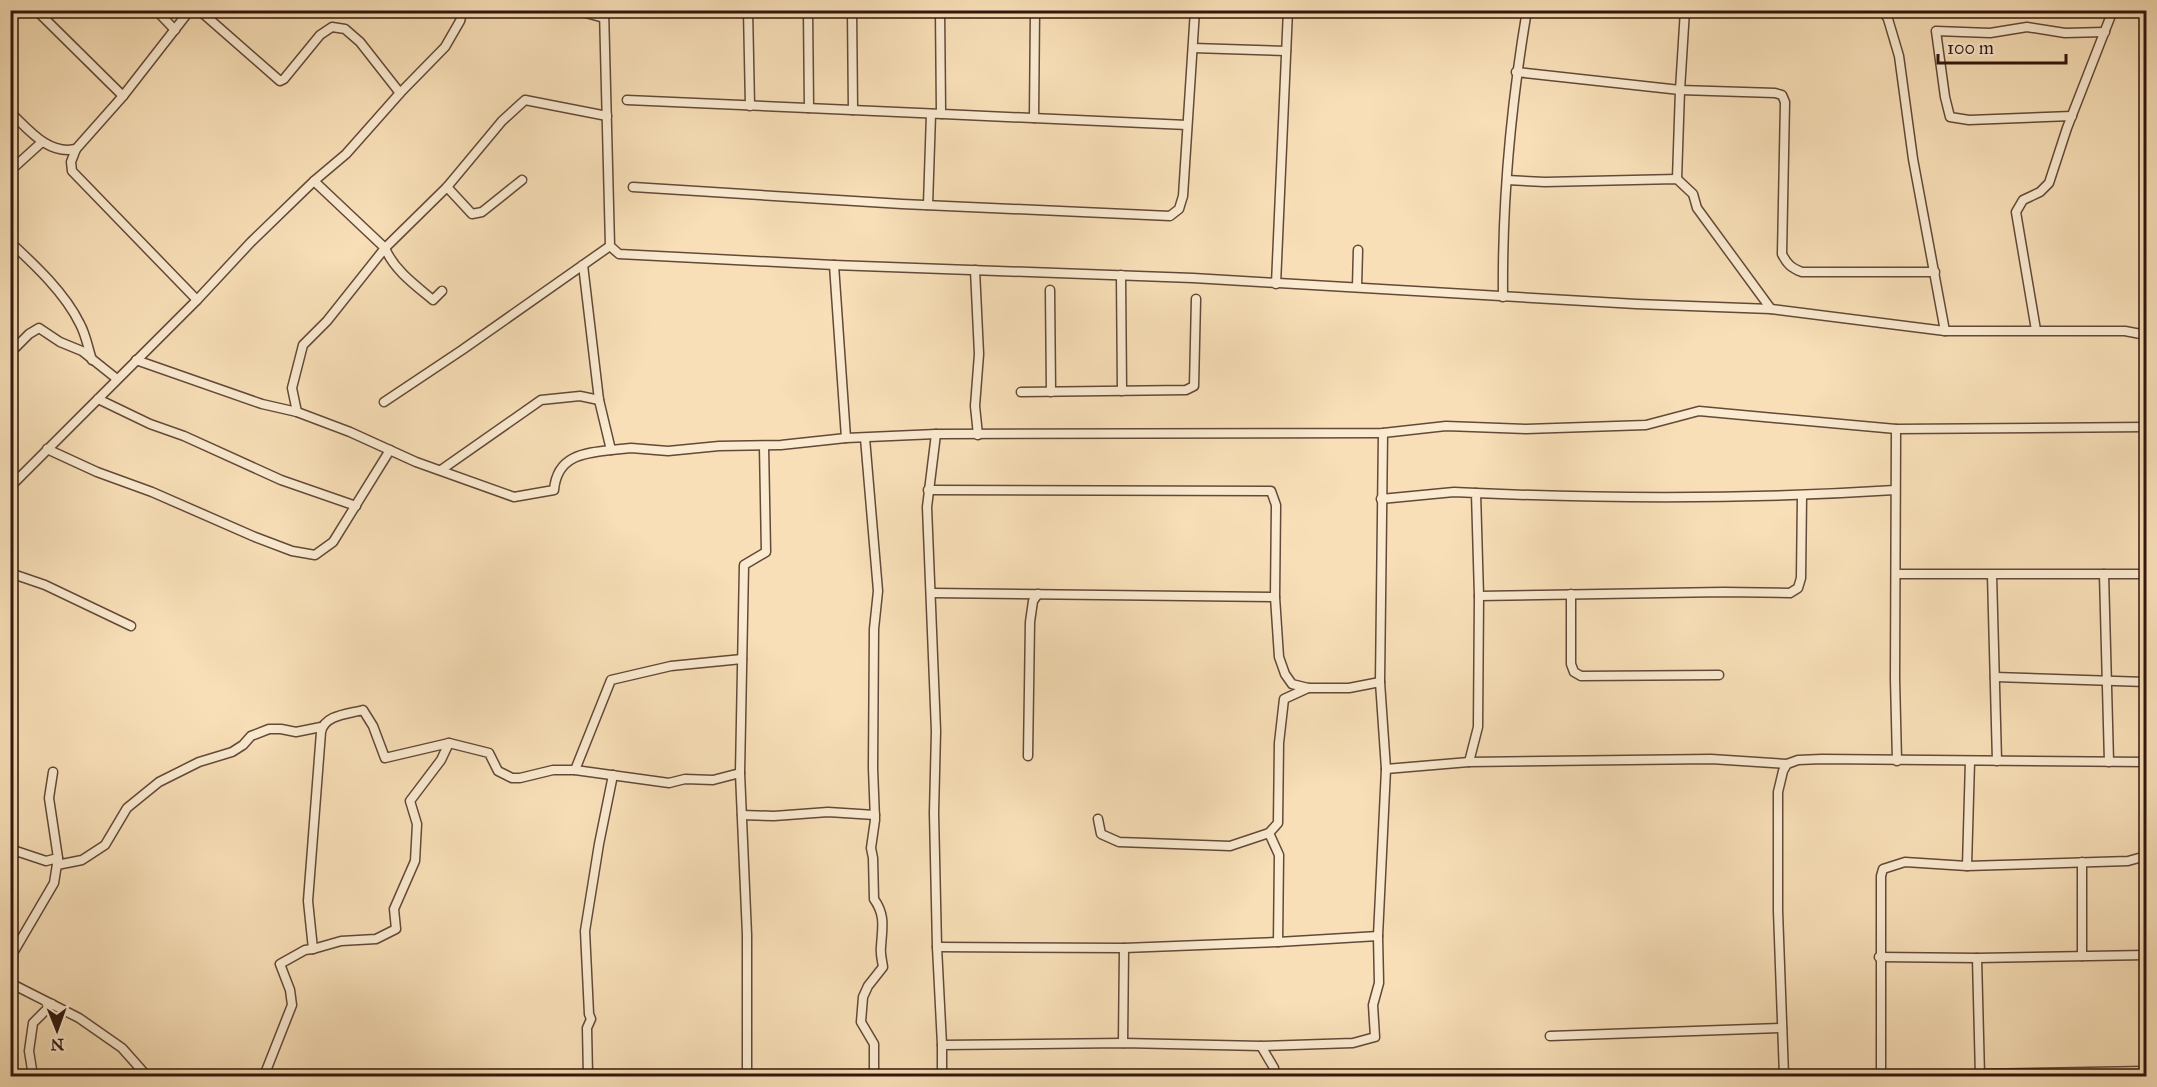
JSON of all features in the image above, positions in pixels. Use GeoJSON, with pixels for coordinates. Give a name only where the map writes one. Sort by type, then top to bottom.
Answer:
{"type":"FeatureCollection","features":[{"type":"Feature","properties":{"kind":"street"},"geometry":{"type":"LineString","coordinates":[[36,10],[123,96]]}},
{"type":"Feature","properties":{"kind":"street"},"geometry":{"type":"LineString","coordinates":[[156,10],[175,30]]}},
{"type":"Feature","properties":{"kind":"street"},"geometry":{"type":"LineString","coordinates":[[190,10],[123,96],[76,149],[71,162],[72,171],[197,300]]}},
{"type":"Feature","properties":{"kind":"street"},"geometry":{"type":"LineString","coordinates":[[200,10],[280,81],[320,35],[332,27],[345,29],[360,42],[400,93]]}},
{"type":"Feature","properties":{"kind":"street"},"geometry":{"type":"LineString","coordinates":[[10,487],[197,300],[251,242],[314,181],[346,154],[445,47],[460,21],[463,10]]}},
{"type":"Feature","properties":{"kind":"street"},"geometry":{"type":"LineString","coordinates":[[574,10],[604,14],[610,246]]}},
{"type":"Feature","properties":{"kind":"street"},"geometry":{"type":"LineString","coordinates":[[748,10],[750,106]]}},
{"type":"Feature","properties":{"kind":"street"},"geometry":{"type":"LineString","coordinates":[[808,10],[809,108]]}},
{"type":"Feature","properties":{"kind":"street"},"geometry":{"type":"LineString","coordinates":[[852,10],[853,110]]}},
{"type":"Feature","properties":{"kind":"street"},"geometry":{"type":"LineString","coordinates":[[940,10],[942,114]]}},
{"type":"Feature","properties":{"kind":"street"},"geometry":{"type":"LineString","coordinates":[[1034,118],[1035,10],[1037,10]]}},
{"type":"Feature","properties":{"kind":"street"},"geometry":{"type":"LineString","coordinates":[[633,187],[928,206],[1170,216],[1176,213],[1181,204],[1195,10]]}},
{"type":"Feature","properties":{"kind":"street"},"geometry":{"type":"LineString","coordinates":[[1276,284],[1288,10]]}},
{"type":"Feature","properties":{"kind":"street"},"geometry":{"type":"LineString","coordinates":[[1503,297],[1503,249],[1516,72],[1527,10]]}},
{"type":"Feature","properties":{"kind":"street"},"geometry":{"type":"LineString","coordinates":[[1677,179],[1685,10]]}},
{"type":"Feature","properties":{"kind":"street"},"geometry":{"type":"LineString","coordinates":[[2036,330],[2016,212],[2023,200],[2040,192],[2049,183],[2113,10]]}},
{"type":"Feature","properties":{"kind":"street"},"geometry":{"type":"LineString","coordinates":[[1883,11],[1899,56],[1913,159],[1945,331]]}},
{"type":"Feature","properties":{"kind":"street"},"geometry":{"type":"LineString","coordinates":[[2073,116],[1969,120],[1950,117],[1944,97],[1936,31],[1990,33],[2027,27],[2065,33],[2105,32]]}},
{"type":"Feature","properties":{"kind":"street"},"geometry":{"type":"LineString","coordinates":[[1193,48],[1286,51]]}},
{"type":"Feature","properties":{"kind":"street"},"geometry":{"type":"LineString","coordinates":[[1516,72],[1680,90],[1782,95],[1785,102],[1782,254],[1786,262],[1792,268],[1802,272],[1935,272]]}},
{"type":"Feature","properties":{"kind":"street"},"geometry":{"type":"LineString","coordinates":[[297,412],[292,388],[303,345],[327,321],[385,248],[447,187],[502,121],[525,100],[607,116]]}},
{"type":"Feature","properties":{"kind":"street"},"geometry":{"type":"LineString","coordinates":[[627,100],[1188,125]]}},
{"type":"Feature","properties":{"kind":"street"},"geometry":{"type":"LineString","coordinates":[[10,112],[42,142],[57,150],[76,149]]}},
{"type":"Feature","properties":{"kind":"street"},"geometry":{"type":"LineString","coordinates":[[928,206],[931,114]]}},
{"type":"Feature","properties":{"kind":"street"},"geometry":{"type":"LineString","coordinates":[[10,171],[42,142]]}},
{"type":"Feature","properties":{"kind":"street"},"geometry":{"type":"LineString","coordinates":[[1507,180],[1545,182],[1677,179],[1693,194],[1697,208],[1771,309]]}},
{"type":"Feature","properties":{"kind":"street"},"geometry":{"type":"LineString","coordinates":[[447,187],[472,214],[482,212],[522,180]]}},
{"type":"Feature","properties":{"kind":"street"},"geometry":{"type":"LineString","coordinates":[[314,181],[385,248],[389,259],[409,281],[433,300],[442,291]]}},
{"type":"Feature","properties":{"kind":"street"},"geometry":{"type":"LineString","coordinates":[[10,242],[36,266],[80,324],[92,360]]}},
{"type":"Feature","properties":{"kind":"street"},"geometry":{"type":"LineString","coordinates":[[384,402],[610,246]]}},
{"type":"Feature","properties":{"kind":"street"},"geometry":{"type":"LineString","coordinates":[[610,246],[620,254],[834,265],[1193,278],[1503,297],[1771,309],[1945,331],[2036,330],[2146,334]]}},
{"type":"Feature","properties":{"kind":"street"},"geometry":{"type":"LineString","coordinates":[[1357,287],[1358,250]]}},
{"type":"Feature","properties":{"kind":"street"},"geometry":{"type":"LineString","coordinates":[[583,264],[599,400],[611,450]]}},
{"type":"Feature","properties":{"kind":"street"},"geometry":{"type":"LineString","coordinates":[[834,265],[846,438]]}},
{"type":"Feature","properties":{"kind":"street"},"geometry":{"type":"LineString","coordinates":[[975,270],[979,354],[975,406],[978,435]]}},
{"type":"Feature","properties":{"kind":"street"},"geometry":{"type":"LineString","coordinates":[[1121,275],[1122,391]]}},
{"type":"Feature","properties":{"kind":"street"},"geometry":{"type":"LineString","coordinates":[[1050,290],[1052,392]]}},
{"type":"Feature","properties":{"kind":"street"},"geometry":{"type":"LineString","coordinates":[[1021,392],[1186,390],[1194,386],[1196,299]]}},
{"type":"Feature","properties":{"kind":"street"},"geometry":{"type":"LineString","coordinates":[[10,353],[29,334],[39,328],[60,342],[82,351],[117,379]]}},
{"type":"Feature","properties":{"kind":"street"},"geometry":{"type":"LineString","coordinates":[[136,360],[262,404],[297,412],[514,497],[554,490],[555,480],[566,461],[588,452],[631,448],[668,451],[936,434],[1383,433],[1446,426],[1526,429],[1646,425],[1698,411],[1896,429],[2146,427]]}},
{"type":"Feature","properties":{"kind":"street"},"geometry":{"type":"LineString","coordinates":[[441,470],[541,400],[580,396],[599,400]]}},
{"type":"Feature","properties":{"kind":"street"},"geometry":{"type":"LineString","coordinates":[[98,399],[150,424],[184,436],[281,480],[356,506]]}},
{"type":"Feature","properties":{"kind":"street"},"geometry":{"type":"LineString","coordinates":[[1896,429],[1897,761]]}},
{"type":"Feature","properties":{"kind":"street"},"geometry":{"type":"LineString","coordinates":[[942,1045],[1123,1042],[1261,1046],[1353,1042],[1375,1037],[1373,1005],[1379,983],[1378,936],[1386,769],[1380,682],[1383,433]]}},
{"type":"Feature","properties":{"kind":"street"},"geometry":{"type":"LineString","coordinates":[[936,434],[927,507],[936,730],[934,813],[942,1077]]}},
{"type":"Feature","properties":{"kind":"street"},"geometry":{"type":"LineString","coordinates":[[865,438],[878,591],[874,629],[875,815],[871,848],[874,899],[878,904],[884,926],[880,949],[883,967],[863,997],[861,1022],[874,1044],[874,1077]]}},
{"type":"Feature","properties":{"kind":"street"},"geometry":{"type":"LineString","coordinates":[[747,1077],[747,935],[740,773],[744,566],[766,552],[764,446]]}},
{"type":"Feature","properties":{"kind":"street"},"geometry":{"type":"LineString","coordinates":[[47,449],[255,537],[292,551],[315,555],[333,542],[390,450]]}},
{"type":"Feature","properties":{"kind":"street"},"geometry":{"type":"LineString","coordinates":[[928,490],[1270,491],[1276,505],[1275,597],[1279,657],[1285,674],[1292,684],[1308,688],[1349,688],[1380,682]]}},
{"type":"Feature","properties":{"kind":"street"},"geometry":{"type":"LineString","coordinates":[[1381,499],[1454,492],[1540,496],[1802,496],[1895,490]]}},
{"type":"Feature","properties":{"kind":"street"},"geometry":{"type":"LineString","coordinates":[[1469,762],[1478,727],[1479,596],[1476,493]]}},
{"type":"Feature","properties":{"kind":"street"},"geometry":{"type":"LineString","coordinates":[[1479,596],[1790,593],[1798,588],[1801,578],[1802,496]]}},
{"type":"Feature","properties":{"kind":"street"},"geometry":{"type":"LineString","coordinates":[[10,573],[45,585],[131,626]]}},
{"type":"Feature","properties":{"kind":"street"},"geometry":{"type":"LineString","coordinates":[[1897,574],[2146,574]]}},
{"type":"Feature","properties":{"kind":"street"},"geometry":{"type":"LineString","coordinates":[[2104,574],[2109,762]]}},
{"type":"Feature","properties":{"kind":"street"},"geometry":{"type":"LineString","coordinates":[[1992,575],[1997,761]]}},
{"type":"Feature","properties":{"kind":"street"},"geometry":{"type":"LineString","coordinates":[[932,593],[1275,597]]}},
{"type":"Feature","properties":{"kind":"street"},"geometry":{"type":"LineString","coordinates":[[1028,756],[1030,622],[1033,601],[1038,594]]}},
{"type":"Feature","properties":{"kind":"street"},"geometry":{"type":"LineString","coordinates":[[1571,594],[1571,664],[1574,672],[1581,676],[1719,675]]}},
{"type":"Feature","properties":{"kind":"street"},"geometry":{"type":"LineString","coordinates":[[575,770],[611,680],[671,666],[742,659]]}},
{"type":"Feature","properties":{"kind":"street"},"geometry":{"type":"LineString","coordinates":[[1995,677],[2146,682]]}},
{"type":"Feature","properties":{"kind":"street"},"geometry":{"type":"LineString","coordinates":[[1098,819],[1101,834],[1119,842],[1230,846],[1269,833],[1278,823],[1279,743],[1284,699],[1308,688]]}},
{"type":"Feature","properties":{"kind":"street"},"geometry":{"type":"LineString","coordinates":[[313,949],[308,901],[321,727],[327,720],[363,710],[373,726],[385,758],[449,743],[489,753],[498,771],[512,778],[553,770],[575,770],[663,783],[685,779],[713,780],[740,773]]}},
{"type":"Feature","properties":{"kind":"street"},"geometry":{"type":"LineString","coordinates":[[10,849],[45,861],[82,860],[105,845],[127,808],[159,782],[199,762],[232,752],[243,746],[251,736],[268,729],[296,732],[321,727]]}},
{"type":"Feature","properties":{"kind":"street"},"geometry":{"type":"LineString","coordinates":[[264,1077],[292,1005],[290,990],[280,964],[305,950],[340,941],[376,939],[396,929],[394,909],[415,861],[417,824],[410,801],[441,760],[449,743]]}},
{"type":"Feature","properties":{"kind":"street"},"geometry":{"type":"LineString","coordinates":[[1386,769],[1469,762],[1711,759],[1787,764],[1798,760],[1822,759],[2146,762]]}},
{"type":"Feature","properties":{"kind":"street"},"geometry":{"type":"LineString","coordinates":[[1967,867],[1970,760]]}},
{"type":"Feature","properties":{"kind":"street"},"geometry":{"type":"LineString","coordinates":[[1784,1077],[1778,911],[1778,792],[1787,764]]}},
{"type":"Feature","properties":{"kind":"street"},"geometry":{"type":"LineString","coordinates":[[54,772],[49,798],[57,861],[54,883],[13,953],[11,983],[79,1018],[122,1048],[146,1075],[151,1077]]}},
{"type":"Feature","properties":{"kind":"street"},"geometry":{"type":"LineString","coordinates":[[588,1077],[587,1028],[591,1019],[585,931],[613,776]]}},
{"type":"Feature","properties":{"kind":"street"},"geometry":{"type":"LineString","coordinates":[[742,815],[774,816],[828,812],[875,815]]}},
{"type":"Feature","properties":{"kind":"street"},"geometry":{"type":"LineString","coordinates":[[1269,833],[1279,855],[1278,942]]}},
{"type":"Feature","properties":{"kind":"street"},"geometry":{"type":"LineString","coordinates":[[1881,1077],[1880,957],[1883,868],[1905,862],[1967,867],[2128,861],[2146,856]]}},
{"type":"Feature","properties":{"kind":"street"},"geometry":{"type":"LineString","coordinates":[[2082,862],[2082,956]]}},
{"type":"Feature","properties":{"kind":"street"},"geometry":{"type":"LineString","coordinates":[[937,946],[1124,948],[1378,936]]}},
{"type":"Feature","properties":{"kind":"street"},"geometry":{"type":"LineString","coordinates":[[1123,1042],[1124,948]]}},
{"type":"Feature","properties":{"kind":"street"},"geometry":{"type":"LineString","coordinates":[[1880,957],[2146,955]]}},
{"type":"Feature","properties":{"kind":"street"},"geometry":{"type":"LineString","coordinates":[[1977,958],[1980,1075],[2146,1071]]}},
{"type":"Feature","properties":{"kind":"street"},"geometry":{"type":"LineString","coordinates":[[33,1077],[29,1051],[33,1023],[52,1004]]}},
{"type":"Feature","properties":{"kind":"street"},"geometry":{"type":"LineString","coordinates":[[1550,1036],[1782,1028]]}},
{"type":"Feature","properties":{"kind":"street"},"geometry":{"type":"LineString","coordinates":[[1261,1046],[1274,1068],[1274,1077]]}}]}
